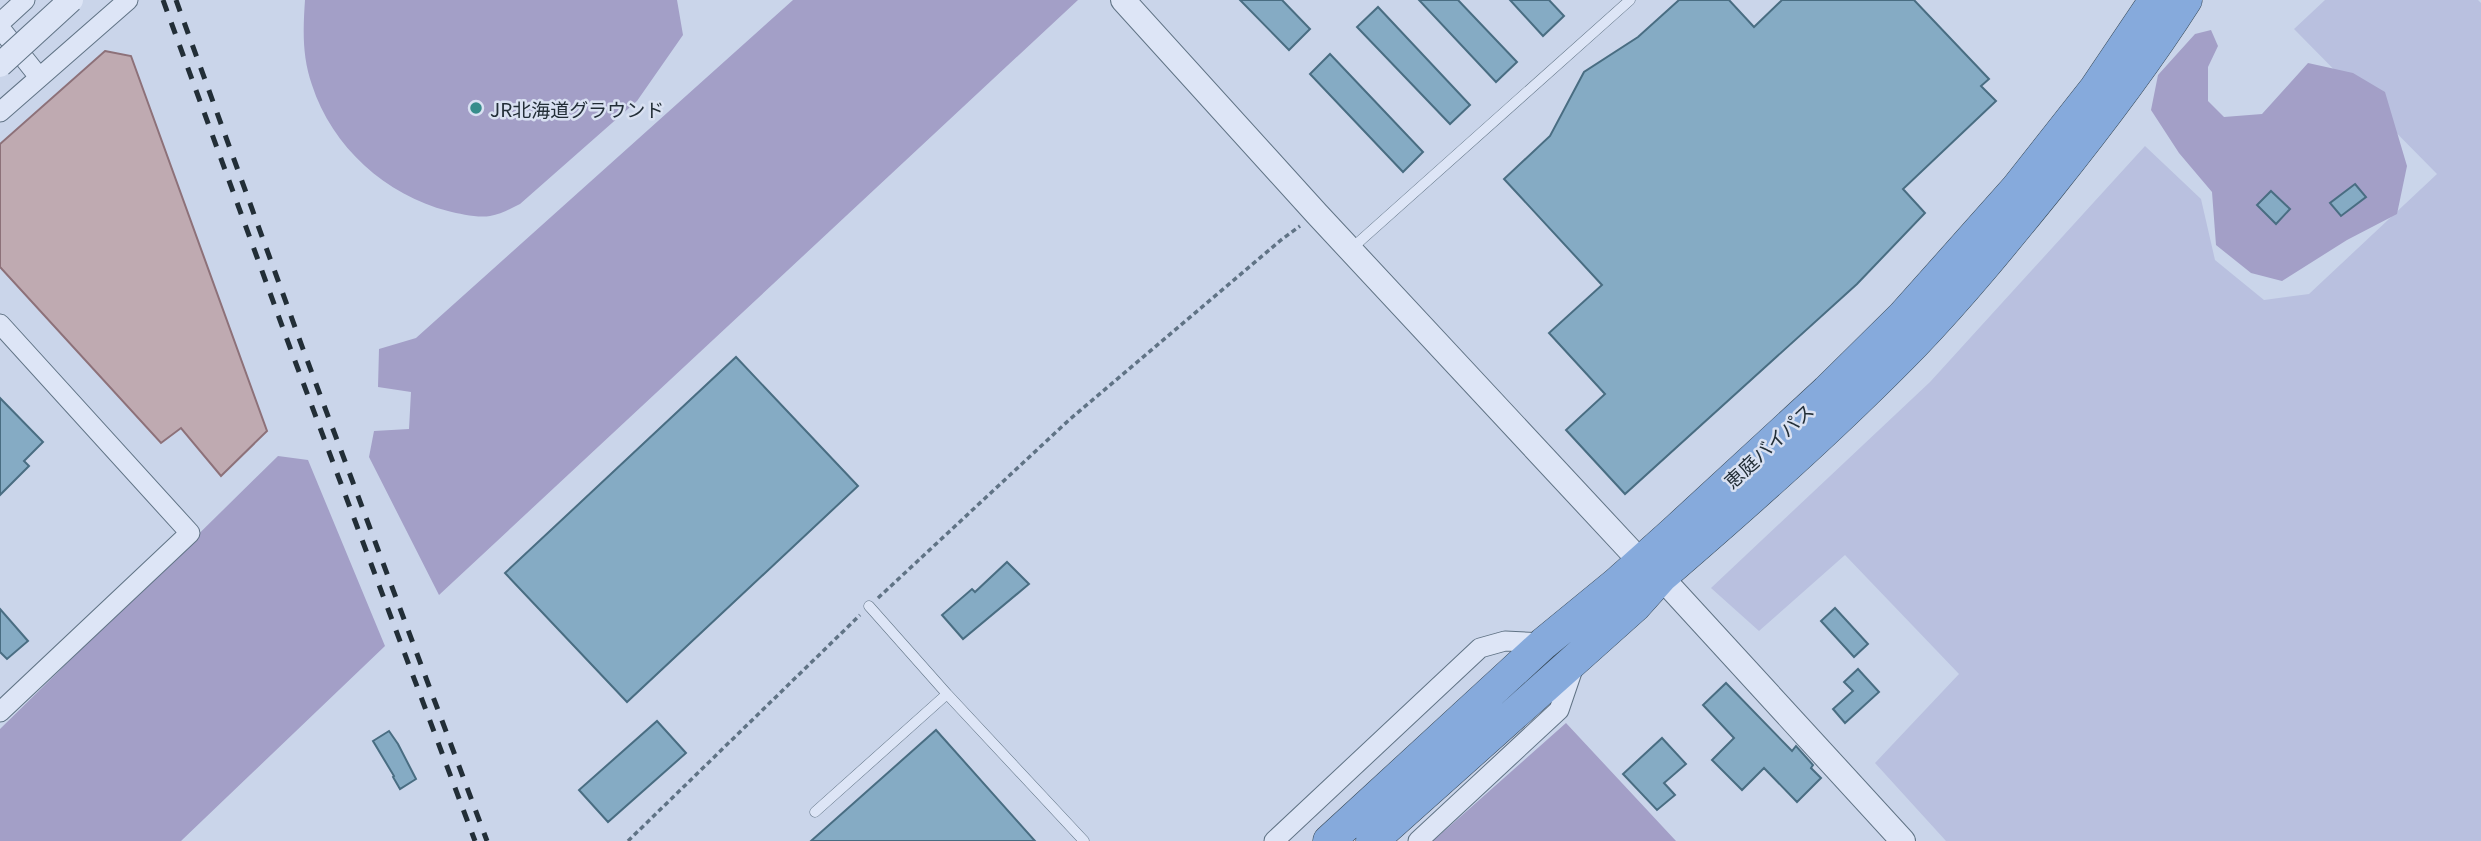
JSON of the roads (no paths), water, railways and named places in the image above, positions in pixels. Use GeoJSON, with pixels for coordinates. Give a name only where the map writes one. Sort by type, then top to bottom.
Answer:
{"type":"FeatureCollection","features":[{"type":"Feature","properties":{"kind":"highway","name":"恵庭バイパス"},"geometry":{"type":"LineString","coordinates":[[1372,841],[1635,606],[1651,569],[1937,280],[2017,188],[2103,78],[2155,0]]}},
{"type":"Feature","properties":{"kind":"highway","name":"恵庭バイパス"},"geometry":{"type":"LineString","coordinates":[[1329,841],[1544,643],[1616,584],[1651,569],[1848,408],[1990,261],[2107,115],[2186,0]]}},
{"type":"Feature","properties":{"kind":"street"},"geometry":{"type":"LineString","coordinates":[[25,0],[0,26],[39,77]]}},
{"type":"Feature","properties":{"kind":"street"},"geometry":{"type":"LineString","coordinates":[[0,65],[71,0]]}},
{"type":"Feature","properties":{"kind":"street"},"geometry":{"type":"LineString","coordinates":[[0,112],[128,0]]}},
{"type":"Feature","properties":{"kind":"street"},"geometry":{"type":"LineString","coordinates":[[1123,0],[1317,214],[1903,841]]}},
{"type":"Feature","properties":{"kind":"street"},"geometry":{"type":"LineString","coordinates":[[0,324],[190,533],[0,712]]}},
{"type":"Feature","properties":{"kind":"street"},"geometry":{"type":"LineString","coordinates":[[1274,841],[1480,648],[1505,641],[1544,643]]}},
{"type":"Feature","properties":{"kind":"street"},"geometry":{"type":"LineString","coordinates":[[1418,841],[1559,710],[1577,656]]}},
{"type":"Feature","properties":{"kind":"lane"},"geometry":{"type":"LineString","coordinates":[[1350,249],[1630,0]]}},
{"type":"Feature","properties":{"kind":"lane"},"geometry":{"type":"LineString","coordinates":[[869,606],[1084,841]]}},
{"type":"Feature","properties":{"kind":"lane"},"geometry":{"type":"LineString","coordinates":[[816,812],[947,694]]}},
{"type":"Feature","properties":{"kind":"railway"},"geometry":{"type":"LineString","coordinates":[[163,0],[475,841]]}},
{"type":"Feature","properties":{"kind":"railway"},"geometry":{"type":"LineString","coordinates":[[176,0],[487,841]]}},
{"type":"Feature","properties":{"kind":"place","name":"JR北海道グラウンド"},"geometry":{"type":"Point","coordinates":[476,108]}}]}
